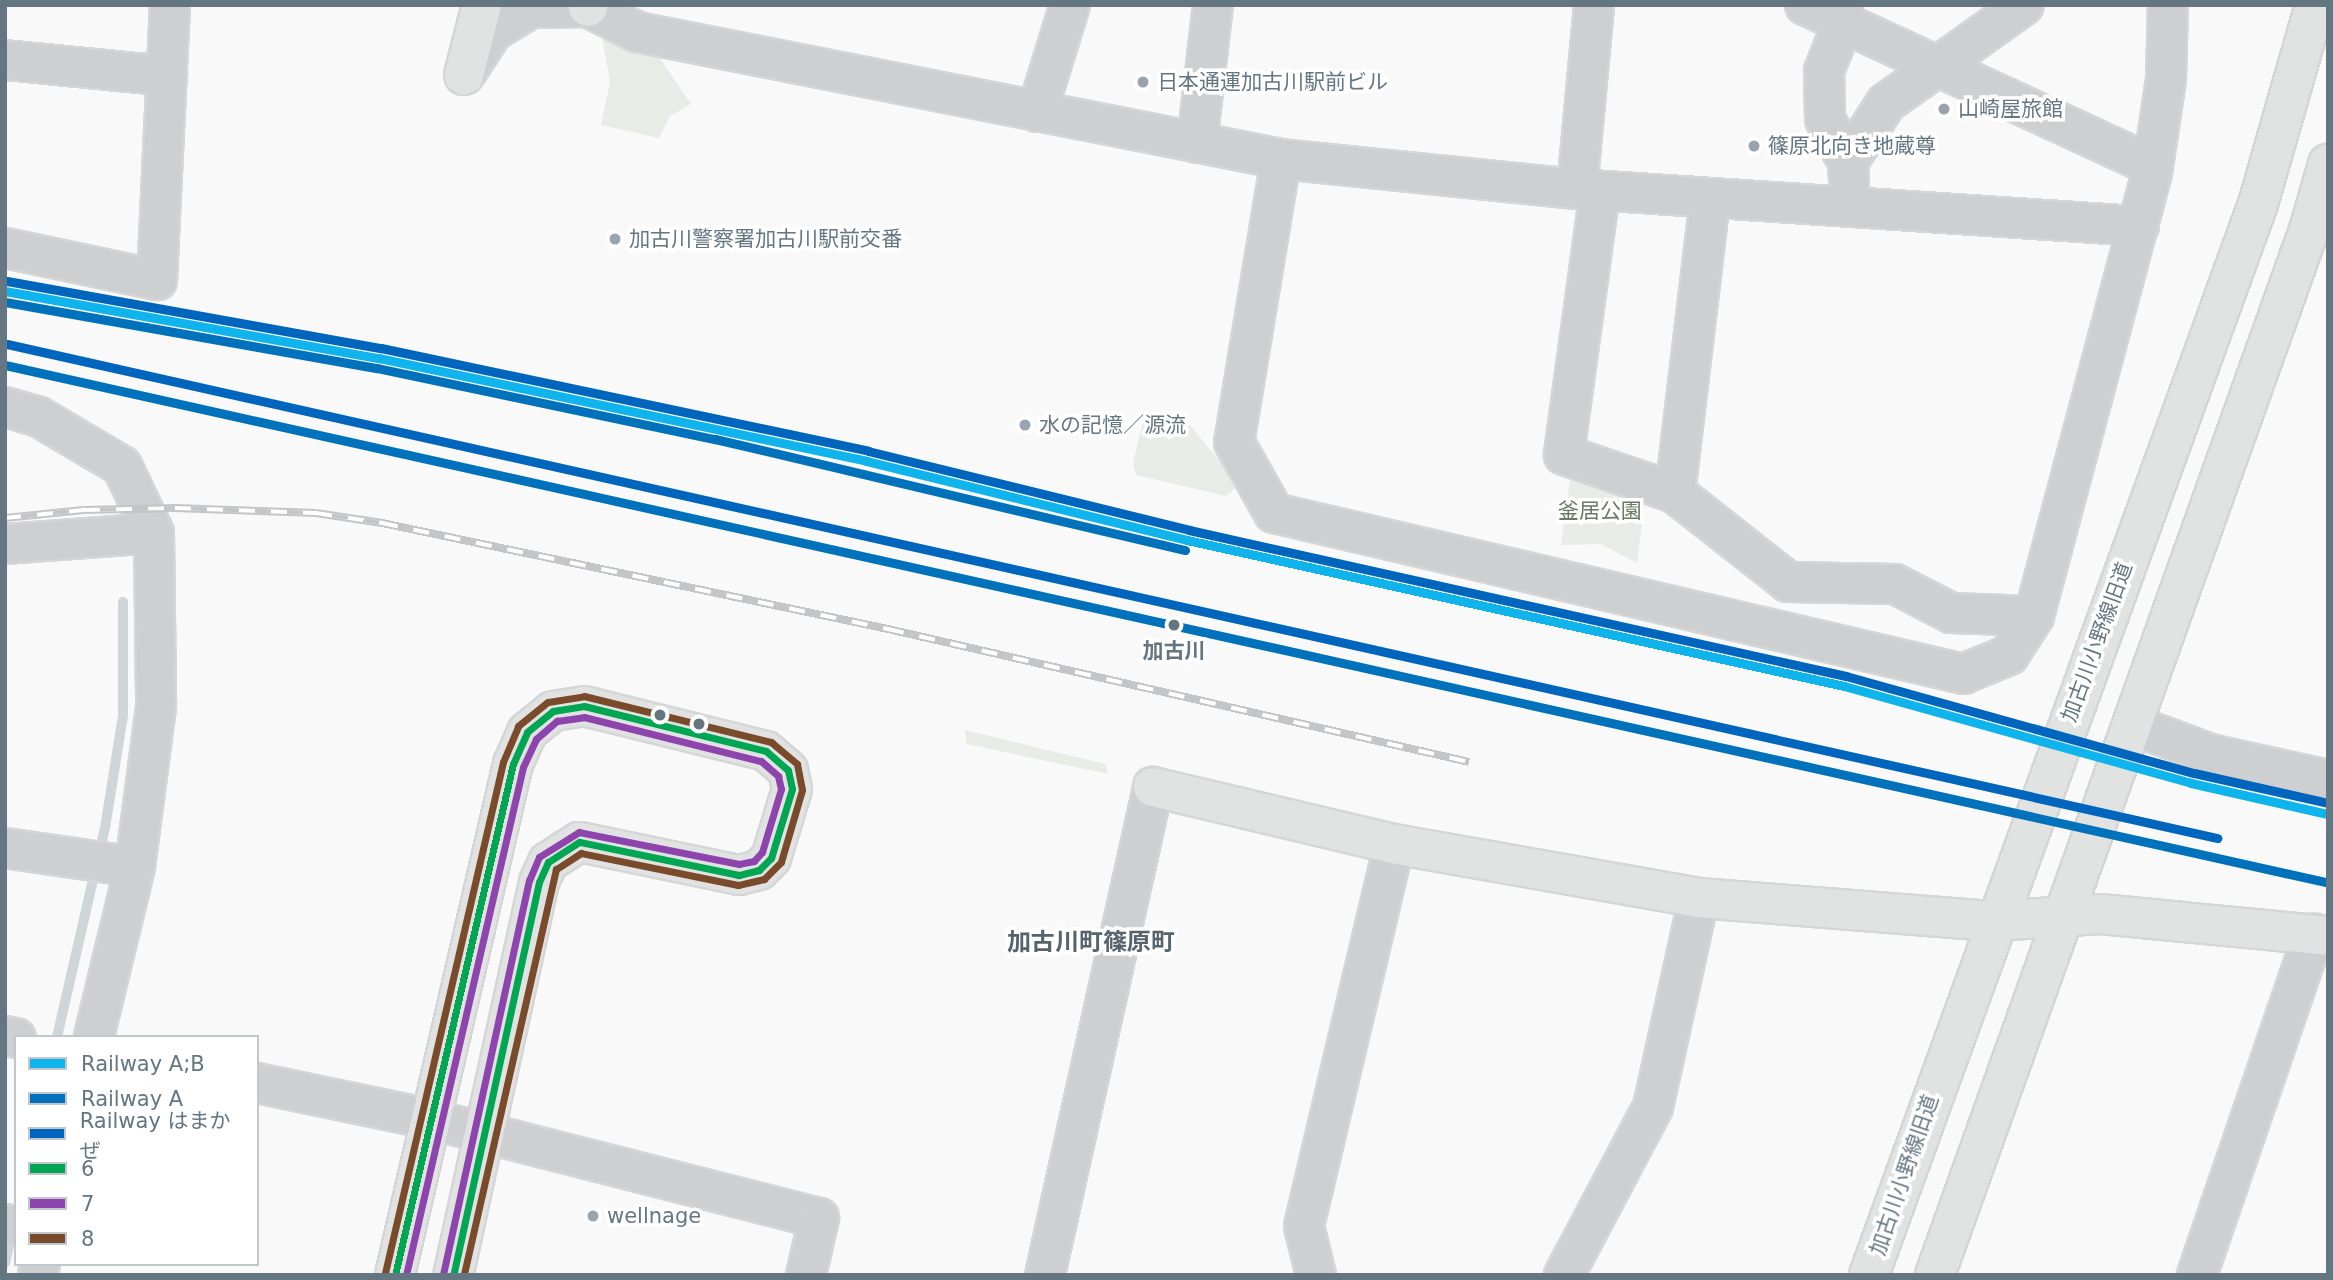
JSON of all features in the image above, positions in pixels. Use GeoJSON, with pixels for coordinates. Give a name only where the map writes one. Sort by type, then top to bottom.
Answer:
{"type":"FeatureCollection","features":[{"type":"Feature","properties":{"kind":"street"},"geometry":{"type":"LineString","coordinates":[[5,248],[157,280],[170,5]]}},
{"type":"Feature","properties":{"kind":"street"},"geometry":{"type":"LineString","coordinates":[[481,5],[464,75],[493,32],[531,8],[588,6],[637,32],[1281,159],[1589,190],[2139,226]]}},
{"type":"Feature","properties":{"kind":"street"},"geometry":{"type":"LineString","coordinates":[[1037,112],[1070,5]]}},
{"type":"Feature","properties":{"kind":"street"},"geometry":{"type":"LineString","coordinates":[[1197,143],[1213,5]]}},
{"type":"Feature","properties":{"kind":"street"},"geometry":{"type":"LineString","coordinates":[[1594,5],[1589,190],[1564,455],[1675,493],[1788,582],[1895,584],[1951,613],[2034,616]]}},
{"type":"Feature","properties":{"kind":"street"},"geometry":{"type":"LineString","coordinates":[[1805,5],[1843,14],[1938,66],[2153,166]]}},
{"type":"Feature","properties":{"kind":"street"},"geometry":{"type":"LineString","coordinates":[[1848,162],[1886,103],[2024,5]]}},
{"type":"Feature","properties":{"kind":"street"},"geometry":{"type":"LineString","coordinates":[[1281,159],[1234,442],[1274,513],[1935,670],[1963,674],[1988,667],[2016,646],[2034,616],[2153,166],[2166,79],[2168,5]]}},
{"type":"Feature","properties":{"kind":"street","name":"加古川小野線旧道"},"geometry":{"type":"LineString","coordinates":[[1868,1275],[1994,921],[2258,204],[2315,5]]}},
{"type":"Feature","properties":{"kind":"street"},"geometry":{"type":"LineString","coordinates":[[1843,14],[1824,71],[1825,118],[1848,162],[1851,209]]}},
{"type":"Feature","properties":{"kind":"street"},"geometry":{"type":"LineString","coordinates":[[5,60],[167,76]]}},
{"type":"Feature","properties":{"kind":"street"},"geometry":{"type":"LineString","coordinates":[[1935,1275],[2309,230],[2328,164]]}},
{"type":"Feature","properties":{"kind":"street"},"geometry":{"type":"LineString","coordinates":[[1675,493],[1710,199]]}},
{"type":"Feature","properties":{"kind":"street"},"geometry":{"type":"LineString","coordinates":[[5,407],[39,417],[122,466],[154,533],[156,707],[135,867],[94,1035]]}},
{"type":"Feature","properties":{"kind":"street"},"geometry":{"type":"LineString","coordinates":[[5,544],[154,533]]}},
{"type":"Feature","properties":{"kind":"street"},"geometry":{"type":"LineString","coordinates":[[395,1275],[434,1120],[513,764],[527,733],[553,711],[584,706],[766,751],[780,760],[792,789],[771,859],[759,870],[739,875],[579,842],[548,862],[539,882],[453,1275]]}},
{"type":"Feature","properties":{"kind":"street"},"geometry":{"type":"LineString","coordinates":[[2133,725],[2210,754],[2328,780]]}},
{"type":"Feature","properties":{"kind":"street"},"geometry":{"type":"LineString","coordinates":[[1045,1275],[1153,786],[1394,844],[1699,898],[1994,921],[2100,914],[2321,934],[2197,1275]]}},
{"type":"Feature","properties":{"kind":"street"},"geometry":{"type":"LineString","coordinates":[[1316,1275],[1304,1226],[1394,844]]}},
{"type":"Feature","properties":{"kind":"street"},"geometry":{"type":"LineString","coordinates":[[5,848],[135,867]]}},
{"type":"Feature","properties":{"kind":"street"},"geometry":{"type":"LineString","coordinates":[[1564,1275],[1653,1107],[1699,898]]}},
{"type":"Feature","properties":{"kind":"street"},"geometry":{"type":"LineString","coordinates":[[259,1083],[434,1120],[819,1218],[806,1275]]}},
{"type":"Feature","properties":{"kind":"green space"},"geometry":{"type":"Polygon","coordinates":[[[609,29],[655,51],[691,104],[670,116],[659,138],[601,125],[610,82],[602,37],[609,29]]]}},
{"type":"Feature","properties":{"kind":"green space"},"geometry":{"type":"Polygon","coordinates":[[[1159,413],[1188,423],[1224,466],[1235,489],[1226,496],[1136,475],[1133,463],[1144,417],[1159,413]]]}},
{"type":"Feature","properties":{"kind":"green space","name":"釜居公園"},"geometry":{"type":"Polygon","coordinates":[[[1572,466],[1646,491],[1637,563],[1601,544],[1561,545],[1572,466]]]}},
{"type":"Feature","properties":{"kind":"green space"},"geometry":{"type":"Polygon","coordinates":[[[965,730],[1105,764],[1108,774],[967,744],[965,730]]]}},
{"type":"Feature","properties":{"kind":"waterway"},"geometry":{"type":"LineString","coordinates":[[57,1035],[105,828],[123,715],[123,602]]}},
{"type":"Feature","properties":{"kind":"waterway"},"geometry":{"type":"LineString","coordinates":[[5,1263],[12,1232]]}},
{"type":"Feature","properties":{"kind":"railway"},"geometry":{"type":"LineString","coordinates":[[5,518],[84,510],[175,508],[316,513],[382,523],[888,629],[1469,762]]}},
{"type":"Feature","properties":{"kind":"rail line","name":"はまかぜ"},"geometry":{"type":"LineString","coordinates":[[7,281],[381,348],[868,451],[1189,530],[1846,676],[2194,773],[2328,803]]}},
{"type":"Feature","properties":{"kind":"rail line","name":"A;B"},"geometry":{"type":"LineString","coordinates":[[5,291],[379,358],[866,461],[1187,540],[1844,686],[2191,783],[2328,814]]}},
{"type":"Feature","properties":{"kind":"rail line","name":"A"},"geometry":{"type":"LineString","coordinates":[[5,302],[377,368],[715,439],[1185,550]]}},
{"type":"Feature","properties":{"kind":"rail line","name":"はまかぜ"},"geometry":{"type":"LineString","coordinates":[[7,344],[2217,838]]}},
{"type":"Feature","properties":{"kind":"rail line","name":"A"},"geometry":{"type":"LineString","coordinates":[[5,365],[2326,882]]}},
{"type":"Feature","properties":{"kind":"transit line","name":"8"},"geometry":{"type":"LineString","coordinates":[[385,1273],[503,762],[518,726],[548,702],[584,696],[771,742],[797,764],[802,790],[781,862],[764,879],[738,885],[581,853],[556,869],[464,1275]]}},
{"type":"Feature","properties":{"kind":"transit line","name":"6"},"geometry":{"type":"LineString","coordinates":[[395,1275],[513,764],[527,732],[553,711],[584,706],[766,751],[788,770],[792,789],[771,858],[759,870],[739,875],[579,842],[548,862],[539,882],[453,1275]]}},
{"type":"Feature","properties":{"kind":"transit line","name":"7"},"geometry":{"type":"LineString","coordinates":[[406,1275],[523,767],[536,739],[557,721],[584,717],[761,761],[778,776],[781,789],[762,852],[754,861],[739,864],[579,832],[539,857],[529,880],[443,1273]]}},
{"type":"Feature","properties":{"kind":"place","name":"日本通運加古川駅前ビル"},"geometry":{"type":"Point","coordinates":[1143,82]}},
{"type":"Feature","properties":{"kind":"place","name":"山崎屋旅館"},"geometry":{"type":"Point","coordinates":[1944,109]}},
{"type":"Feature","properties":{"kind":"place","name":"篠原北向き地蔵尊"},"geometry":{"type":"Point","coordinates":[1754,146]}},
{"type":"Feature","properties":{"kind":"place","name":"加古川警察署加古川駅前交番"},"geometry":{"type":"Point","coordinates":[615,239]}},
{"type":"Feature","properties":{"kind":"place","name":"水の記憶／源流"},"geometry":{"type":"Point","coordinates":[1025,425]}},
{"type":"Feature","properties":{"kind":"place","name":"加古川"},"geometry":{"type":"Point","coordinates":[1174,625]}},
{"type":"Feature","properties":{"kind":"place","name":"wellnage"},"geometry":{"type":"Point","coordinates":[593,1216]}},
{"type":"Feature","properties":{"kind":"district","name":"加古川町篠原町"},"geometry":{"type":"Point","coordinates":[1091,943]}}]}
